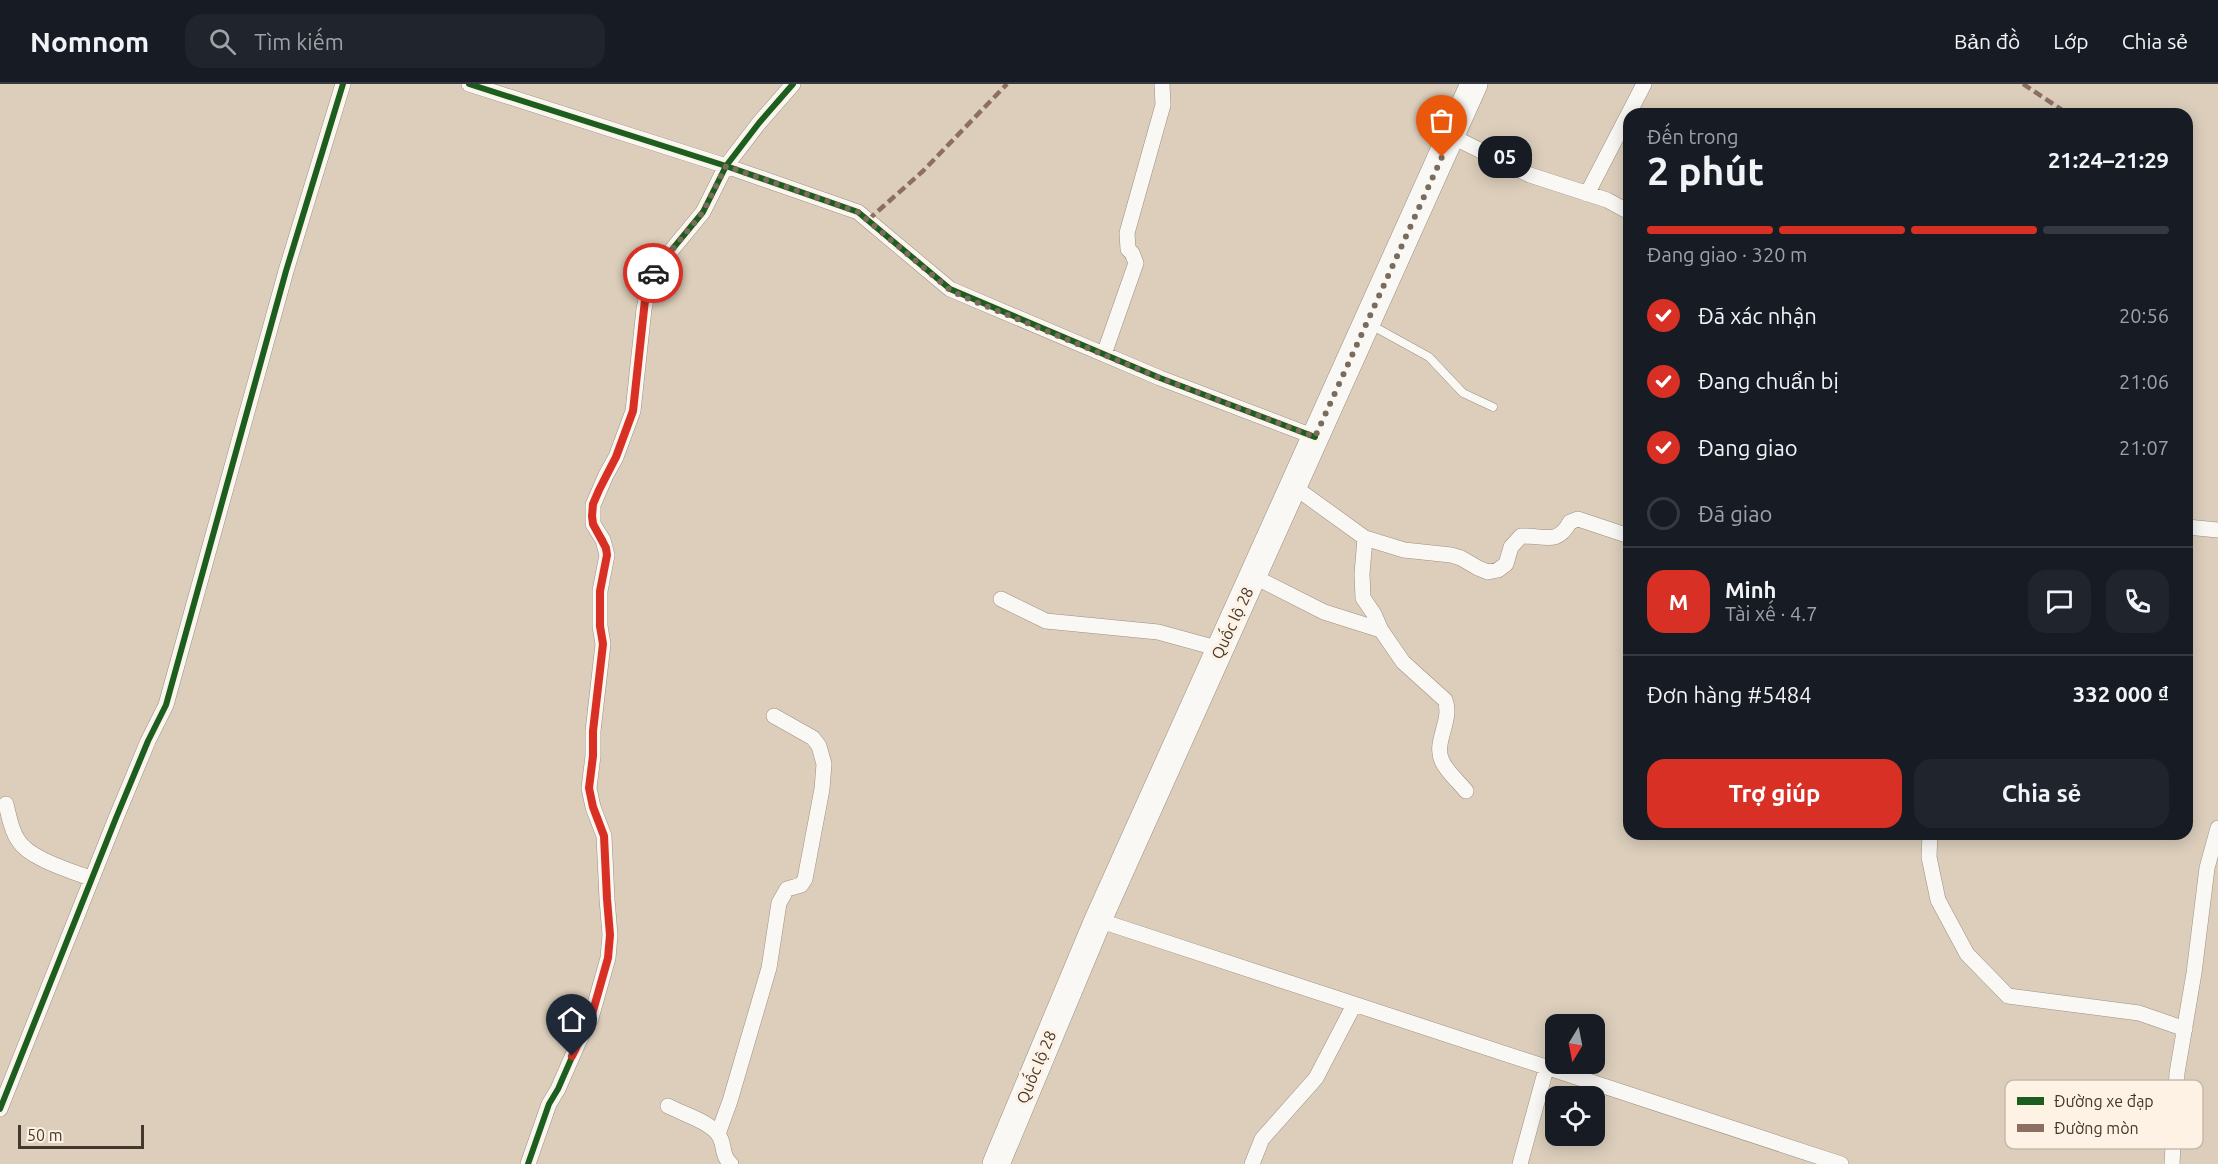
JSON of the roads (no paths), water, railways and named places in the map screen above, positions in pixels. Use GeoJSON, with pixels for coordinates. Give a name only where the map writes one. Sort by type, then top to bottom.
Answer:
{"type":"FeatureCollection","features":[{"type":"Feature","properties":{"kind":"highway","name":"Quốc lộ 28"},"geometry":{"type":"LineString","coordinates":[[996,1164],[1098,920],[1474,84]]}},
{"type":"Feature","properties":{"kind":"street"},"geometry":{"type":"LineString","coordinates":[[0,1109],[5,1080],[171,689],[182,642],[286,271],[342,84]]}},
{"type":"Feature","properties":{"kind":"street"},"geometry":{"type":"LineString","coordinates":[[469,84],[726,166],[858,212],[950,290],[1104,354],[1315,437]]}},
{"type":"Feature","properties":{"kind":"street"},"geometry":{"type":"LineString","coordinates":[[528,1164],[549,1104],[591,1018],[608,958],[610,935],[604,836],[593,807],[589,788],[603,644],[600,626],[600,591],[607,555],[603,540],[593,524],[593,504],[616,457],[633,411],[644,309],[651,276],[703,212],[726,166],[759,123],[794,84]]}},
{"type":"Feature","properties":{"kind":"street"},"geometry":{"type":"LineString","coordinates":[[1104,354],[1136,263],[1128,249],[1127,233],[1163,105],[1162,84]]}},
{"type":"Feature","properties":{"kind":"street"},"geometry":{"type":"LineString","coordinates":[[1632,108],[1644,84]]}},
{"type":"Feature","properties":{"kind":"street"},"geometry":{"type":"LineString","coordinates":[[1587,194],[1623,125]]}},
{"type":"Feature","properties":{"kind":"street"},"geometry":{"type":"LineString","coordinates":[[1451,136],[1530,175],[1607,200],[1623,209]]}},
{"type":"Feature","properties":{"kind":"street"},"geometry":{"type":"LineString","coordinates":[[1293,486],[1365,538],[1404,550],[1451,555],[1488,572],[1498,570],[1506,564],[1511,547],[1521,536],[1537,535],[1551,539],[1564,533],[1570,522],[1578,519],[1623,534]]}},
{"type":"Feature","properties":{"kind":"street"},"geometry":{"type":"LineString","coordinates":[[2193,527],[2218,530]]}},
{"type":"Feature","properties":{"kind":"street"},"geometry":{"type":"LineString","coordinates":[[1365,538],[1362,574],[1364,598],[1381,630],[1403,662],[1445,700],[1446,714],[1439,752],[1441,759],[1466,791]]}},
{"type":"Feature","properties":{"kind":"street"},"geometry":{"type":"LineString","coordinates":[[1253,576],[1324,612],[1381,630]]}},
{"type":"Feature","properties":{"kind":"street"},"geometry":{"type":"LineString","coordinates":[[1000,599],[1046,621],[1158,632],[1220,649]]}},
{"type":"Feature","properties":{"kind":"street"},"geometry":{"type":"LineString","coordinates":[[718,1134],[769,968],[779,903],[786,889],[801,885],[805,879],[822,789],[824,764],[819,746],[813,738],[774,716]]}},
{"type":"Feature","properties":{"kind":"street"},"geometry":{"type":"LineString","coordinates":[[6,804],[18,842],[34,855],[92,879]]}},
{"type":"Feature","properties":{"kind":"street"},"geometry":{"type":"LineString","coordinates":[[2177,1080],[2194,973],[2207,868],[2218,828]]}},
{"type":"Feature","properties":{"kind":"street"},"geometry":{"type":"LineString","coordinates":[[1930,840],[1929,857],[1938,900],[1967,954],[2008,996],[2139,1013],[2185,1029]]}},
{"type":"Feature","properties":{"kind":"street"},"geometry":{"type":"LineString","coordinates":[[1098,920],[1545,1069]]}},
{"type":"Feature","properties":{"kind":"street"},"geometry":{"type":"LineString","coordinates":[[1252,1164],[1262,1139],[1316,1078],[1354,1005]]}},
{"type":"Feature","properties":{"kind":"street"},"geometry":{"type":"LineString","coordinates":[[1520,1164],[1545,1073]]}},
{"type":"Feature","properties":{"kind":"street"},"geometry":{"type":"LineString","coordinates":[[1560,1074],[1804,1158],[1841,1164]]}},
{"type":"Feature","properties":{"kind":"street"},"geometry":{"type":"LineString","coordinates":[[668,1106],[710,1127],[718,1134],[725,1159],[731,1164]]}},
{"type":"Feature","properties":{"kind":"street"},"geometry":{"type":"LineString","coordinates":[[2172,1164],[2173,1149]]}},
{"type":"Feature","properties":{"kind":"lane"},"geometry":{"type":"LineString","coordinates":[[1367,323],[1430,357],[1463,393],[1493,407]]}},
{"type":"Feature","properties":{"kind":"place","name":"05"},"geometry":{"type":"Point","coordinates":[1442,157]}}]}
